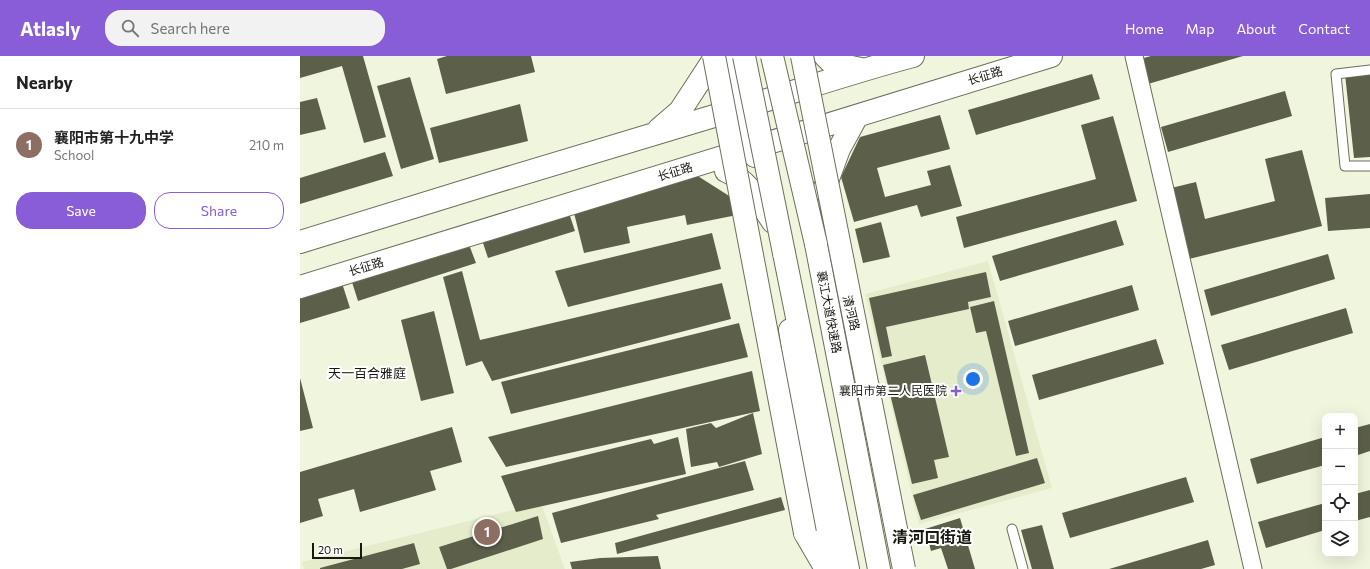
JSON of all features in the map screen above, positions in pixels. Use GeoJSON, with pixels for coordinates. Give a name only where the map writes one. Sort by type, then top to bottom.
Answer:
{"type":"FeatureCollection","features":[{"type":"Feature","properties":{"kind":"main road"},"geometry":{"type":"LineString","coordinates":[[656,132],[680,111],[714,59],[714,56]]}},
{"type":"Feature","properties":{"kind":"main road"},"geometry":{"type":"LineString","coordinates":[[714,56],[804,533],[826,569]]}},
{"type":"Feature","properties":{"kind":"main road"},"geometry":{"type":"LineString","coordinates":[[730,56],[773,222],[826,569]]}},
{"type":"Feature","properties":{"kind":"main road"},"geometry":{"type":"LineString","coordinates":[[744,56],[848,569]]}},
{"type":"Feature","properties":{"kind":"main road","name":"襄江大道快速路"},"geometry":{"type":"LineString","coordinates":[[772,56],[816,244],[879,569]]}},
{"type":"Feature","properties":{"kind":"main road","name":"清河路"},"geometry":{"type":"LineString","coordinates":[[792,56],[810,130],[823,194],[913,569]]}},
{"type":"Feature","properties":{"kind":"main road"},"geometry":{"type":"LineString","coordinates":[[802,56],[904,569]]}},
{"type":"Feature","properties":{"kind":"main road"},"geometry":{"type":"LineString","coordinates":[[825,56],[832,63],[862,70]]}},
{"type":"Feature","properties":{"kind":"main road","name":"长征路"},"geometry":{"type":"LineString","coordinates":[[300,288],[1051,56]]}},
{"type":"Feature","properties":{"kind":"main road"},"geometry":{"type":"LineString","coordinates":[[300,242],[901,58]]}},
{"type":"Feature","properties":{"kind":"main road"},"geometry":{"type":"LineString","coordinates":[[823,194],[839,150],[857,116]]}},
{"type":"Feature","properties":{"kind":"main road"},"geometry":{"type":"LineString","coordinates":[[705,163],[734,174],[752,191],[773,222]]}},
{"type":"Feature","properties":{"kind":"street"},"geometry":{"type":"LineString","coordinates":[[1134,56],[1253,569]]}},
{"type":"Feature","properties":{"kind":"lane"},"geometry":{"type":"LineString","coordinates":[[1370,70],[1336,74],[1345,166],[1370,166]]}},
{"type":"Feature","properties":{"kind":"lane"},"geometry":{"type":"LineString","coordinates":[[1012,529],[1023,569]]}},
{"type":"Feature","properties":{"kind":"shaded area","name":"襄阳市第二人民医院"},"geometry":{"type":"Polygon","coordinates":[[[988,261],[1052,488],[919,524],[865,294],[988,261]]]}},
{"type":"Feature","properties":{"kind":"shaded area"},"geometry":{"type":"Polygon","coordinates":[[[541,503],[565,569],[304,569],[302,562],[541,503]]]}},
{"type":"Feature","properties":{"kind":"building"},"geometry":{"type":"Polygon","coordinates":[[[300,56],[363,56],[386,137],[364,143],[342,66],[300,78],[300,56]]]}},
{"type":"Feature","properties":{"kind":"building"},"geometry":{"type":"Polygon","coordinates":[[[447,56],[531,56],[535,72],[446,94],[437,59],[447,56]]]}},
{"type":"Feature","properties":{"kind":"building"},"geometry":{"type":"Polygon","coordinates":[[[1151,56],[1243,56],[1148,84],[1140,59],[1151,56]]]}},
{"type":"Feature","properties":{"kind":"building"},"geometry":{"type":"Polygon","coordinates":[[[1370,71],[1370,157],[1354,158],[1345,74],[1370,71]]]}},
{"type":"Feature","properties":{"kind":"building"},"geometry":{"type":"Polygon","coordinates":[[[1092,74],[1100,99],[976,135],[968,110],[1092,74]]]}},
{"type":"Feature","properties":{"kind":"building"},"geometry":{"type":"Polygon","coordinates":[[[410,77],[434,159],[401,169],[377,86],[410,77]]]}},
{"type":"Feature","properties":{"kind":"building"},"geometry":{"type":"Polygon","coordinates":[[[1285,91],[1292,116],[1168,152],[1161,127],[1285,91]]]}},
{"type":"Feature","properties":{"kind":"building"},"geometry":{"type":"Polygon","coordinates":[[[317,98],[326,129],[300,135],[300,102],[317,98]]]}},
{"type":"Feature","properties":{"kind":"building"},"geometry":{"type":"Polygon","coordinates":[[[520,104],[528,141],[439,163],[430,128],[520,104]]]}},
{"type":"Feature","properties":{"kind":"building"},"geometry":{"type":"Polygon","coordinates":[[[940,115],[950,149],[877,168],[885,197],[931,185],[927,171],[950,165],[962,206],[921,217],[917,205],[854,222],[841,177],[860,137],[940,115]]]}},
{"type":"Feature","properties":{"kind":"building"},"geometry":{"type":"Polygon","coordinates":[[[1113,116],[1137,201],[964,248],[956,217],[1096,179],[1081,125],[1113,116]]]}},
{"type":"Feature","properties":{"kind":"building"},"geometry":{"type":"Polygon","coordinates":[[[1302,150],[1322,226],[1185,260],[1167,189],[1196,182],[1205,219],[1275,201],[1265,159],[1302,150]]]}},
{"type":"Feature","properties":{"kind":"building"},"geometry":{"type":"Polygon","coordinates":[[[385,152],[393,176],[300,204],[300,178],[385,152]]]}},
{"type":"Feature","properties":{"kind":"building"},"geometry":{"type":"Polygon","coordinates":[[[693,173],[734,199],[737,215],[687,225],[685,215],[627,227],[630,243],[584,253],[572,205],[693,173]]]}},
{"type":"Feature","properties":{"kind":"building"},"geometry":{"type":"Polygon","coordinates":[[[1370,194],[1370,228],[1328,231],[1325,198],[1370,194]]]}},
{"type":"Feature","properties":{"kind":"building"},"geometry":{"type":"Polygon","coordinates":[[[569,213],[575,231],[488,258],[482,240],[569,213]]]}},
{"type":"Feature","properties":{"kind":"building"},"geometry":{"type":"Polygon","coordinates":[[[1116,220],[1124,245],[1000,281],[992,256],[1116,220]]]}},
{"type":"Feature","properties":{"kind":"building"},"geometry":{"type":"Polygon","coordinates":[[[881,222],[890,257],[863,263],[855,229],[881,222]]]}},
{"type":"Feature","properties":{"kind":"building"},"geometry":{"type":"Polygon","coordinates":[[[712,233],[721,269],[568,307],[555,271],[712,233]]]}},
{"type":"Feature","properties":{"kind":"building"},"geometry":{"type":"Polygon","coordinates":[[[468,242],[476,263],[358,301],[351,279],[468,242]]]}},
{"type":"Feature","properties":{"kind":"building"},"geometry":{"type":"Polygon","coordinates":[[[1328,254],[1335,279],[1211,316],[1204,290],[1328,254]]]}},
{"type":"Feature","properties":{"kind":"building"},"geometry":{"type":"Polygon","coordinates":[[[462,271],[480,340],[722,283],[731,319],[492,381],[482,361],[466,366],[443,277],[462,271]]]}},
{"type":"Feature","properties":{"kind":"building"},"geometry":{"type":"Polygon","coordinates":[[[986,272],[991,297],[968,302],[969,309],[886,327],[892,356],[882,358],[869,298],[986,272]]]}},
{"type":"Feature","properties":{"kind":"building"},"geometry":{"type":"Polygon","coordinates":[[[341,280],[350,308],[300,323],[300,293],[341,280]]]}},
{"type":"Feature","properties":{"kind":"building"},"geometry":{"type":"Polygon","coordinates":[[[1132,285],[1139,310],[1015,346],[1008,321],[1132,285]]]}},
{"type":"Feature","properties":{"kind":"building"},"geometry":{"type":"Polygon","coordinates":[[[994,301],[1029,453],[1016,456],[986,331],[976,333],[970,307],[994,301]]]}},
{"type":"Feature","properties":{"kind":"building"},"geometry":{"type":"Polygon","coordinates":[[[1346,308],[1353,333],[1229,370],[1221,345],[1346,308]]]}},
{"type":"Feature","properties":{"kind":"building"},"geometry":{"type":"Polygon","coordinates":[[[434,311],[454,393],[421,401],[401,320],[434,311]]]}},
{"type":"Feature","properties":{"kind":"building"},"geometry":{"type":"Polygon","coordinates":[[[739,323],[748,357],[511,414],[501,382],[739,323]]]}},
{"type":"Feature","properties":{"kind":"building"},"geometry":{"type":"Polygon","coordinates":[[[1156,339],[1164,364],[1039,400],[1032,375],[1156,339]]]}},
{"type":"Feature","properties":{"kind":"building"},"geometry":{"type":"Polygon","coordinates":[[[925,355],[949,457],[934,460],[938,478],[912,484],[883,365],[925,355]]]}},
{"type":"Feature","properties":{"kind":"building"},"geometry":{"type":"Polygon","coordinates":[[[752,371],[760,411],[506,467],[488,437],[752,371]]]}},
{"type":"Feature","properties":{"kind":"building"},"geometry":{"type":"Polygon","coordinates":[[[300,378],[313,428],[300,431],[300,378]]]}},
{"type":"Feature","properties":{"kind":"building"},"geometry":{"type":"Polygon","coordinates":[[[753,413],[762,454],[719,467],[717,462],[691,467],[686,429],[711,423],[716,428],[753,413]]]}},
{"type":"Feature","properties":{"kind":"building"},"geometry":{"type":"Polygon","coordinates":[[[1370,424],[1370,451],[1358,455],[1358,449],[1358,427],[1370,424]]]}},
{"type":"Feature","properties":{"kind":"building"},"geometry":{"type":"Polygon","coordinates":[[[452,427],[462,462],[430,471],[436,490],[360,512],[354,489],[318,499],[323,516],[300,523],[300,472],[452,427]]]}},
{"type":"Feature","properties":{"kind":"building"},"geometry":{"type":"Polygon","coordinates":[[[678,437],[686,474],[516,512],[501,476],[651,439],[654,444],[678,437]]]}},
{"type":"Feature","properties":{"kind":"building"},"geometry":{"type":"Polygon","coordinates":[[[1322,438],[1322,466],[1257,484],[1250,459],[1322,438]]]}},
{"type":"Feature","properties":{"kind":"building"},"geometry":{"type":"Polygon","coordinates":[[[1037,458],[1045,483],[921,520],[913,495],[1037,458]]]}},
{"type":"Feature","properties":{"kind":"building"},"geometry":{"type":"Polygon","coordinates":[[[745,461],[754,490],[656,515],[659,519],[561,543],[552,513],[745,461]]]}},
{"type":"Feature","properties":{"kind":"building"},"geometry":{"type":"Polygon","coordinates":[[[1186,477],[1194,502],[1070,538],[1062,513],[1186,477]]]}},
{"type":"Feature","properties":{"kind":"building"},"geometry":{"type":"Polygon","coordinates":[[[1370,490],[1370,517],[1358,520],[1358,493],[1370,490]]]}},
{"type":"Feature","properties":{"kind":"building"},"geometry":{"type":"Polygon","coordinates":[[[781,497],[785,510],[617,554],[615,543],[781,497]]]}},
{"type":"Feature","properties":{"kind":"building"},"geometry":{"type":"Polygon","coordinates":[[[1322,504],[1322,531],[1266,548],[1258,522],[1322,504]]]}},
{"type":"Feature","properties":{"kind":"building"},"geometry":{"type":"Polygon","coordinates":[[[538,516],[543,539],[447,569],[439,547],[538,516]]]}},
{"type":"Feature","properties":{"kind":"building"},"geometry":{"type":"Polygon","coordinates":[[[960,518],[975,569],[948,569],[941,548],[931,551],[925,529],[960,518]]]}},
{"type":"Feature","properties":{"kind":"building"},"geometry":{"type":"Polygon","coordinates":[[[1042,525],[1054,569],[1032,569],[1021,530],[1042,525]]]}},
{"type":"Feature","properties":{"kind":"building"},"geometry":{"type":"Polygon","coordinates":[[[1208,540],[1215,565],[1201,569],[1109,569],[1208,540]]]}},
{"type":"Feature","properties":{"kind":"building"},"geometry":{"type":"Polygon","coordinates":[[[414,543],[420,564],[402,569],[320,569],[320,568],[414,543]]]}},
{"type":"Feature","properties":{"kind":"building"},"geometry":{"type":"Polygon","coordinates":[[[658,556],[661,569],[572,569],[570,562],[600,558],[658,556]]]}},
{"type":"Feature","properties":{"kind":"place","name":"襄阳市第二人民医院"},"geometry":{"type":"Point","coordinates":[956,391]}},
{"type":"Feature","properties":{"kind":"place","name":"襄阳市第十九中学"},"geometry":{"type":"Point","coordinates":[487,532]}},
{"type":"Feature","properties":{"kind":"district","name":"天一百合雅庭"},"geometry":{"type":"Point","coordinates":[367,373]}},
{"type":"Feature","properties":{"kind":"district","name":"清河口街道"},"geometry":{"type":"Point","coordinates":[932,537]}}]}
